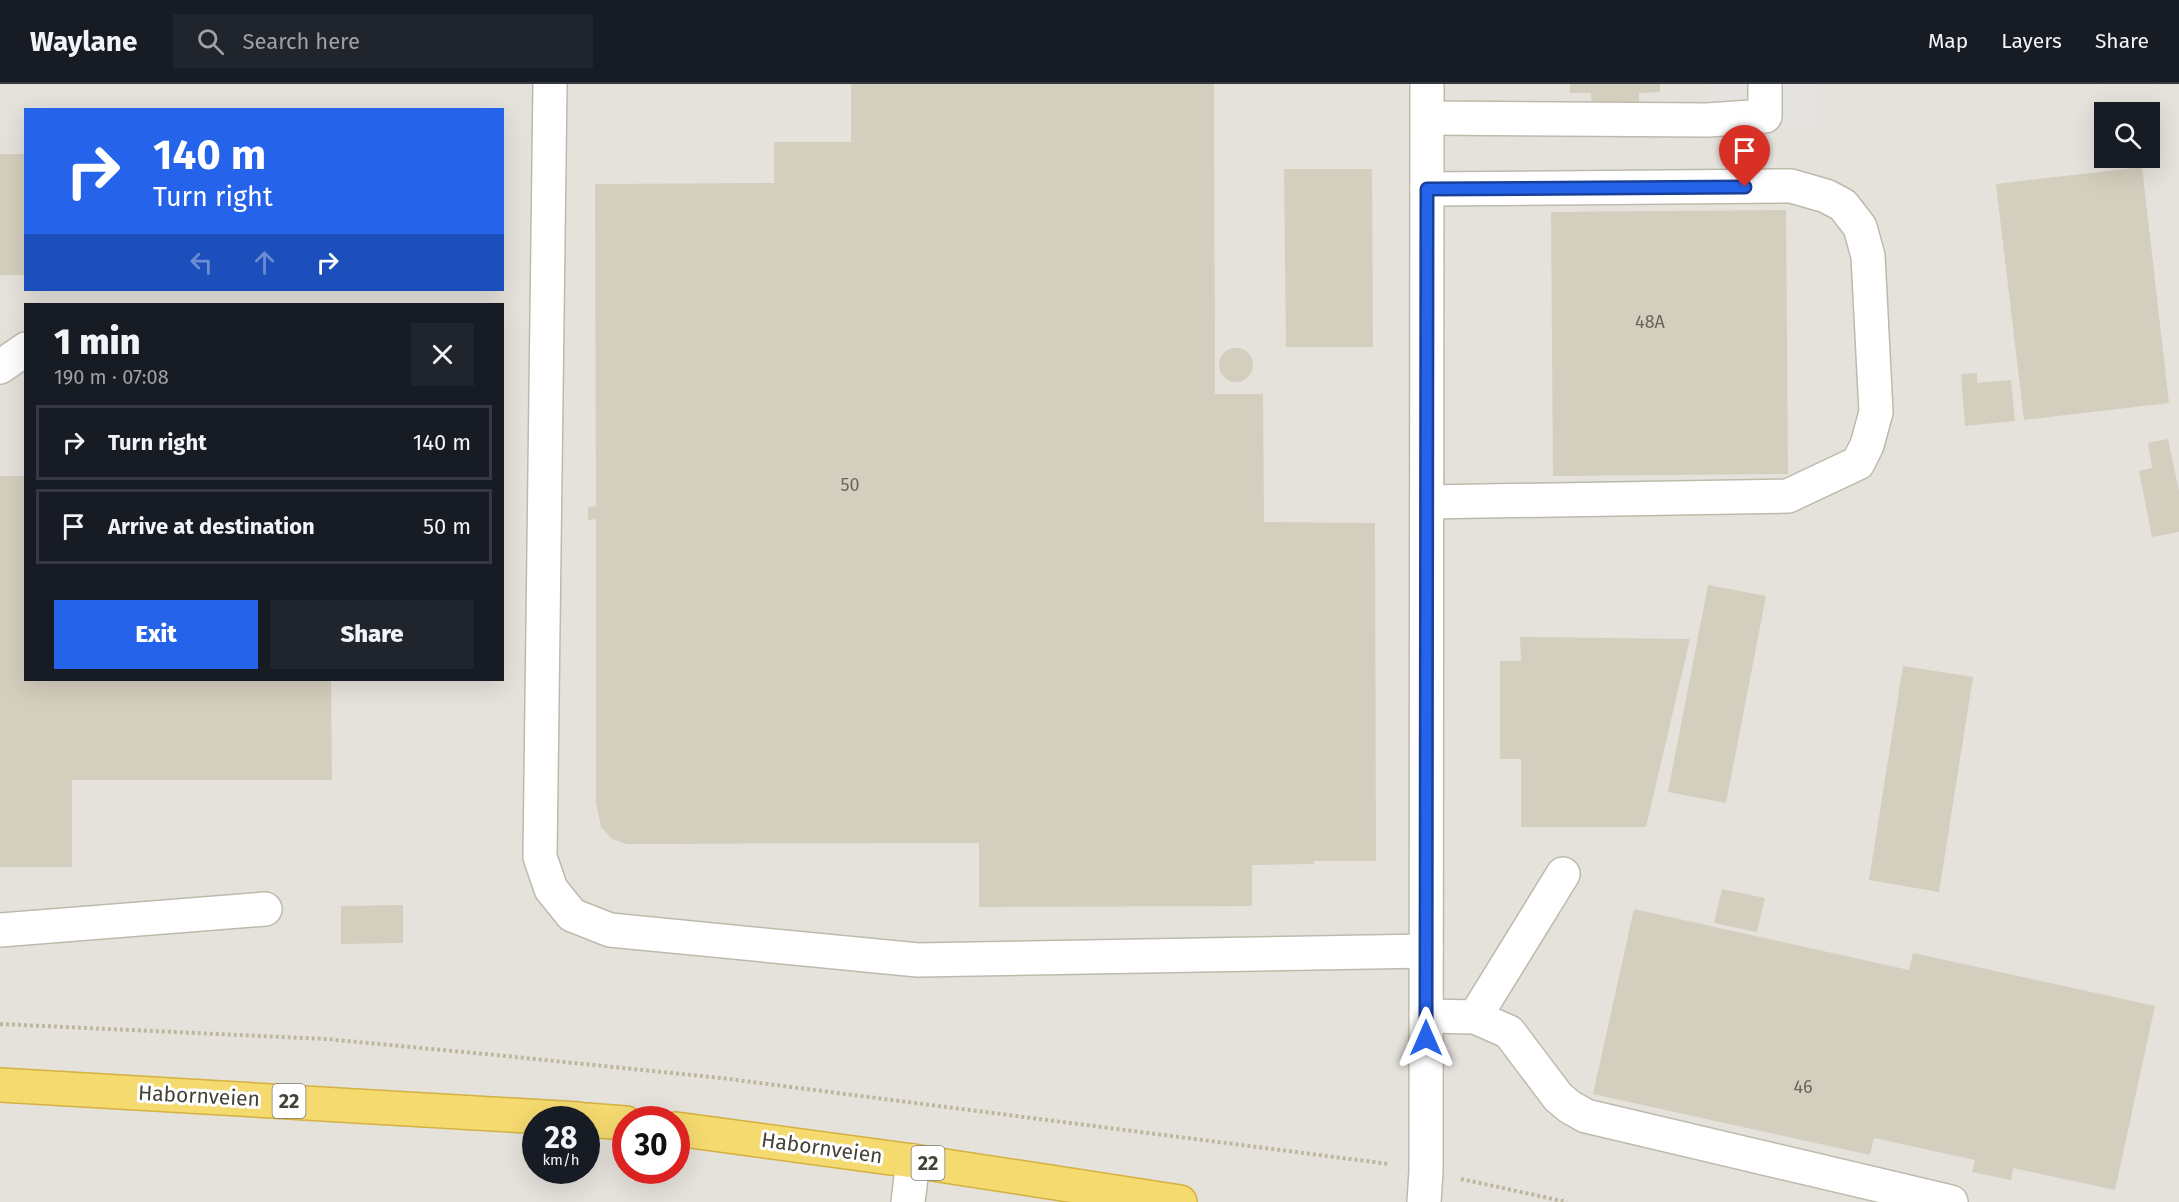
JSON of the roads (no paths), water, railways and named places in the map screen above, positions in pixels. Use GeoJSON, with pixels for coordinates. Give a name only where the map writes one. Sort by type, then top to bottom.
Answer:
{"type":"FeatureCollection","features":[{"type":"Feature","properties":{"kind":"highway","name":"Habornveien"},"geometry":{"type":"LineString","coordinates":[[0,1085],[522,1116]]}},
{"type":"Feature","properties":{"kind":"highway","name":"Habornveien"},"geometry":{"type":"LineString","coordinates":[[690,1131],[913,1161],[1180,1202]]}},
{"type":"Feature","properties":{"kind":"street"},"geometry":{"type":"LineString","coordinates":[[550,84],[540,857],[551,889],[572,915],[610,930],[918,960],[1426,951]]}},
{"type":"Feature","properties":{"kind":"street"},"geometry":{"type":"LineString","coordinates":[[1425,1186],[1427,84]]}},
{"type":"Feature","properties":{"kind":"street"},"geometry":{"type":"LineString","coordinates":[[1428,118],[1708,120],[1765,116],[1765,84]]}},
{"type":"Feature","properties":{"kind":"street"},"geometry":{"type":"LineString","coordinates":[[1427,189],[1791,186],[1826,196],[1843,205],[1860,227],[1868,256],[1876,412],[1867,445],[1858,463],[1788,496],[1427,502]]}},
{"type":"Feature","properties":{"kind":"street"},"geometry":{"type":"LineString","coordinates":[[0,367],[24,350]]}},
{"type":"Feature","properties":{"kind":"street"},"geometry":{"type":"LineString","coordinates":[[1475,1017],[1563,874]]}},
{"type":"Feature","properties":{"kind":"street"},"geometry":{"type":"LineString","coordinates":[[0,930],[265,909]]}},
{"type":"Feature","properties":{"kind":"street"},"geometry":{"type":"LineString","coordinates":[[1426,1016],[1475,1017],[1509,1032],[1558,1096],[1570,1107],[1586,1116],[1952,1202]]}},
{"type":"Feature","properties":{"kind":"street"},"geometry":{"type":"LineString","coordinates":[[908,1202],[913,1161]]}}]}
